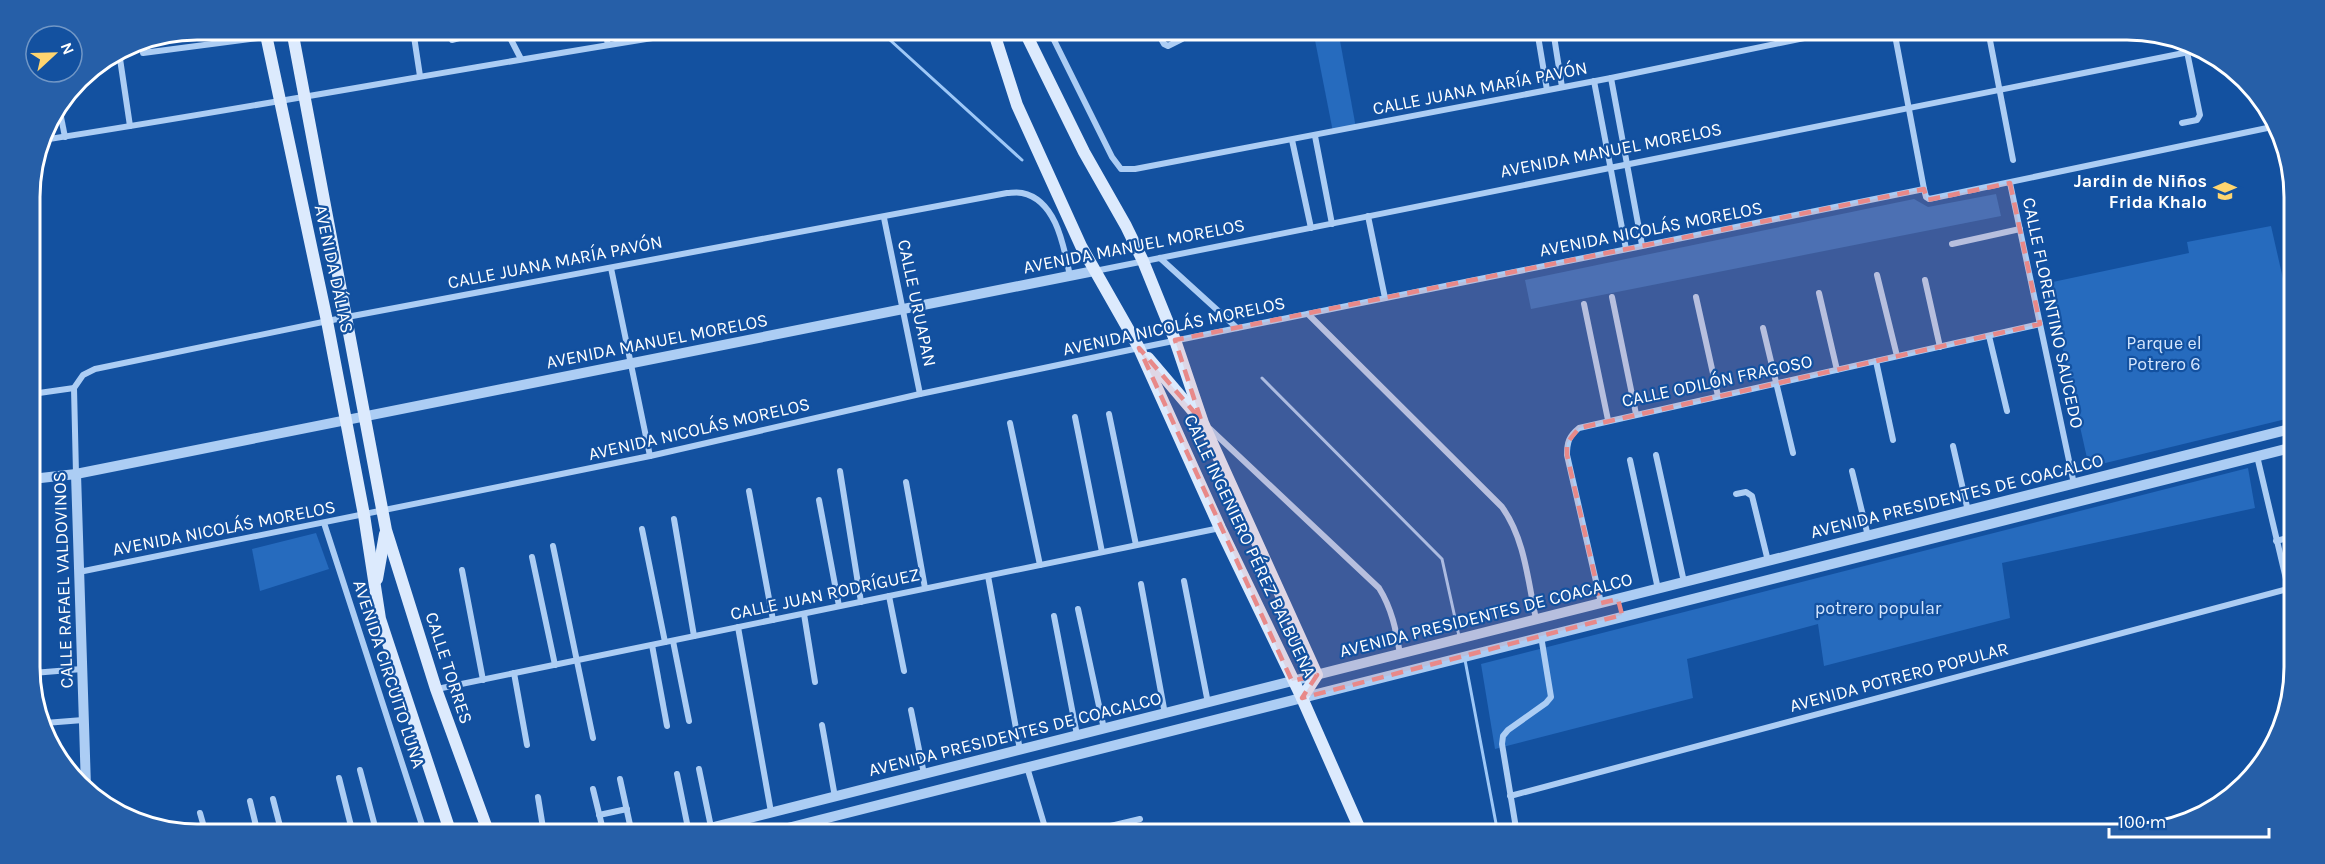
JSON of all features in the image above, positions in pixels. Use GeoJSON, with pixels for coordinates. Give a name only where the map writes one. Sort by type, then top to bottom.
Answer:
{"type":"FeatureCollection","features":[{"type":"Feature","properties":{"kind":"main road","name":"AVENIDA DÁLIAS"},"geometry":{"type":"LineString","coordinates":[[267,40],[327,321],[364,515],[380,619],[448,824]]}},
{"type":"Feature","properties":{"kind":"main road","name":"AVENIDA DÁLIAS"},"geometry":{"type":"LineString","coordinates":[[294,40],[383,510]]}},
{"type":"Feature","properties":{"kind":"main road"},"geometry":{"type":"LineString","coordinates":[[996,40],[1017,105],[1094,271],[1139,348],[1203,423]]}},
{"type":"Feature","properties":{"kind":"main road","name":"CALLE INGENIERO PÉREZ BALBUENA"},"geometry":{"type":"LineString","coordinates":[[1030,40],[1084,152],[1143,261],[1175,340],[1203,423],[1317,675],[1302,698],[1220,528],[1139,348]]}},
{"type":"Feature","properties":{"kind":"main road","name":"CALLE TORRES"},"geometry":{"type":"LineString","coordinates":[[383,510],[386,530],[436,690],[485,824]]}},
{"type":"Feature","properties":{"kind":"main road"},"geometry":{"type":"LineString","coordinates":[[375,589],[386,530]]}},
{"type":"Feature","properties":{"kind":"main road"},"geometry":{"type":"LineString","coordinates":[[1302,698],[1357,823]]}},
{"type":"Feature","properties":{"kind":"street"},"geometry":{"type":"LineString","coordinates":[[143,53],[223,40]]}},
{"type":"Feature","properties":{"kind":"street"},"geometry":{"type":"LineString","coordinates":[[415,40],[420,76]]}},
{"type":"Feature","properties":{"kind":"street"},"geometry":{"type":"LineString","coordinates":[[511,40],[521,59]]}},
{"type":"Feature","properties":{"kind":"street"},"geometry":{"type":"LineString","coordinates":[[607,40],[608,45]]}},
{"type":"Feature","properties":{"kind":"street"},"geometry":{"type":"LineString","coordinates":[[51,139],[640,40]]}},
{"type":"Feature","properties":{"kind":"street","name":"CALLE JUANA MARÍA PAVÓN"},"geometry":{"type":"LineString","coordinates":[[1054,40],[1112,157],[1121,168],[1135,169],[1315,136],[1795,40]]}},
{"type":"Feature","properties":{"kind":"street"},"geometry":{"type":"LineString","coordinates":[[1162,40],[1168,46],[1180,40]]}},
{"type":"Feature","properties":{"kind":"street"},"geometry":{"type":"LineString","coordinates":[[1539,40],[1547,90]]}},
{"type":"Feature","properties":{"kind":"street"},"geometry":{"type":"LineString","coordinates":[[1554,40],[1562,87]]}},
{"type":"Feature","properties":{"kind":"street"},"geometry":{"type":"LineString","coordinates":[[1896,40],[1924,189]]}},
{"type":"Feature","properties":{"kind":"street"},"geometry":{"type":"LineString","coordinates":[[1990,40],[2013,160]]}},
{"type":"Feature","properties":{"kind":"street","name":"AVENIDA MANUEL MORELOS"},"geometry":{"type":"LineString","coordinates":[[40,478],[76,474],[2186,52]]}},
{"type":"Feature","properties":{"kind":"street"},"geometry":{"type":"LineString","coordinates":[[2182,123],[2197,120],[2200,115],[2188,53]]}},
{"type":"Feature","properties":{"kind":"street"},"geometry":{"type":"LineString","coordinates":[[120,60],[130,126]]}},
{"type":"Feature","properties":{"kind":"street"},"geometry":{"type":"LineString","coordinates":[[1611,78],[1642,245]]}},
{"type":"Feature","properties":{"kind":"street"},"geometry":{"type":"LineString","coordinates":[[1594,81],[1626,249]]}},
{"type":"Feature","properties":{"kind":"street"},"geometry":{"type":"LineString","coordinates":[[61,119],[64,137]]}},
{"type":"Feature","properties":{"kind":"street","name":"AVENIDA NICOLÁS MORELOS"},"geometry":{"type":"LineString","coordinates":[[78,572],[650,456],[920,394],[1642,245],[1924,189],[1926,197],[1931,199],[2268,128]]}},
{"type":"Feature","properties":{"kind":"street"},"geometry":{"type":"LineString","coordinates":[[1315,136],[1332,224]]}},
{"type":"Feature","properties":{"kind":"street"},"geometry":{"type":"LineString","coordinates":[[1292,140],[1311,228]]}},
{"type":"Feature","properties":{"kind":"street","name":"CALLE FLORENTINO SAUCEDO"},"geometry":{"type":"LineString","coordinates":[[2010,183],[2074,484]]}},
{"type":"Feature","properties":{"kind":"street","name":"CALLE JUANA MARÍA PAVÓN"},"geometry":{"type":"LineString","coordinates":[[74,388],[83,375],[95,369],[346,317],[1007,194],[1022,193],[1047,209],[1063,245],[1070,276]]}},
{"type":"Feature","properties":{"kind":"street"},"geometry":{"type":"LineString","coordinates":[[1368,216],[1384,298]]}},
{"type":"Feature","properties":{"kind":"street","name":"CALLE URUAPAN"},"geometry":{"type":"LineString","coordinates":[[884,218],[920,394]]}},
{"type":"Feature","properties":{"kind":"street"},"geometry":{"type":"LineString","coordinates":[[1952,244],[2020,229]]}},
{"type":"Feature","properties":{"kind":"street"},"geometry":{"type":"LineString","coordinates":[[1160,258],[1237,328]]}},
{"type":"Feature","properties":{"kind":"street"},"geometry":{"type":"LineString","coordinates":[[611,267],[650,456]]}},
{"type":"Feature","properties":{"kind":"street"},"geometry":{"type":"LineString","coordinates":[[1877,275],[1897,356]]}},
{"type":"Feature","properties":{"kind":"street"},"geometry":{"type":"LineString","coordinates":[[1925,279],[1940,347]]}},
{"type":"Feature","properties":{"kind":"street"},"geometry":{"type":"LineString","coordinates":[[1819,293],[1837,370]]}},
{"type":"Feature","properties":{"kind":"street"},"geometry":{"type":"LineString","coordinates":[[1612,297],[1636,414]]}},
{"type":"Feature","properties":{"kind":"street"},"geometry":{"type":"LineString","coordinates":[[1696,297],[1718,396]]}},
{"type":"Feature","properties":{"kind":"street"},"geometry":{"type":"LineString","coordinates":[[1584,304],[1608,420]]}},
{"type":"Feature","properties":{"kind":"street"},"geometry":{"type":"LineString","coordinates":[[1308,314],[1502,507],[1512,521],[1518,537],[1536,619]]}},
{"type":"Feature","properties":{"kind":"street","name":"CALLE ODILÓN FRAGOSO"},"geometry":{"type":"LineString","coordinates":[[1601,603],[1567,455],[1567,443],[1571,435],[1579,428],[2040,324]]}},
{"type":"Feature","properties":{"kind":"street"},"geometry":{"type":"LineString","coordinates":[[1763,328],[1793,453]]}},
{"type":"Feature","properties":{"kind":"street"},"geometry":{"type":"LineString","coordinates":[[1989,336],[2007,411]]}},
{"type":"Feature","properties":{"kind":"street"},"geometry":{"type":"LineString","coordinates":[[1876,361],[1893,440]]}},
{"type":"Feature","properties":{"kind":"street"},"geometry":{"type":"LineString","coordinates":[[41,393],[74,388]]}},
{"type":"Feature","properties":{"kind":"street","name":"CALLE RAFAEL VALDOVINOS"},"geometry":{"type":"LineString","coordinates":[[74,388],[86,777]]}},
{"type":"Feature","properties":{"kind":"street"},"geometry":{"type":"LineString","coordinates":[[1109,414],[1136,545]]}},
{"type":"Feature","properties":{"kind":"street"},"geometry":{"type":"LineString","coordinates":[[1075,417],[1102,552]]}},
{"type":"Feature","properties":{"kind":"street"},"geometry":{"type":"LineString","coordinates":[[1010,423],[1040,565]]}},
{"type":"Feature","properties":{"kind":"street"},"geometry":{"type":"LineString","coordinates":[[1203,423],[1379,588],[1388,603],[1400,654]]}},
{"type":"Feature","properties":{"kind":"street","name":"AVENIDA PRESIDENTES DE COACALCO"},"geometry":{"type":"LineString","coordinates":[[727,824],[2284,430]]}},
{"type":"Feature","properties":{"kind":"street"},"geometry":{"type":"LineString","coordinates":[[1953,446],[1968,511]]}},
{"type":"Feature","properties":{"kind":"street","name":"AVENIDA PRESIDENTES DE COACALCO"},"geometry":{"type":"LineString","coordinates":[[805,824],[1622,615],[2284,449]]}},
{"type":"Feature","properties":{"kind":"street"},"geometry":{"type":"LineString","coordinates":[[2190,454],[2194,472]]}},
{"type":"Feature","properties":{"kind":"street"},"geometry":{"type":"LineString","coordinates":[[1656,455],[1684,582]]}},
{"type":"Feature","properties":{"kind":"street"},"geometry":{"type":"LineString","coordinates":[[2257,456],[2284,566]]}},
{"type":"Feature","properties":{"kind":"street"},"geometry":{"type":"LineString","coordinates":[[1630,460],[1658,589]]}},
{"type":"Feature","properties":{"kind":"street"},"geometry":{"type":"LineString","coordinates":[[840,471],[861,602]]}},
{"type":"Feature","properties":{"kind":"street"},"geometry":{"type":"LineString","coordinates":[[1852,471],[1868,536]]}},
{"type":"Feature","properties":{"kind":"street"},"geometry":{"type":"LineString","coordinates":[[906,482],[925,588]]}},
{"type":"Feature","properties":{"kind":"street"},"geometry":{"type":"LineString","coordinates":[[749,491],[773,620]]}},
{"type":"Feature","properties":{"kind":"street"},"geometry":{"type":"LineString","coordinates":[[1736,494],[1746,492],[1752,496],[1768,561]]}},
{"type":"Feature","properties":{"kind":"street"},"geometry":{"type":"LineString","coordinates":[[819,500],[839,606]]}},
{"type":"Feature","properties":{"kind":"street"},"geometry":{"type":"LineString","coordinates":[[674,519],[694,636]]}},
{"type":"Feature","properties":{"kind":"street"},"geometry":{"type":"LineString","coordinates":[[1933,519],[1938,536]]}},
{"type":"Feature","properties":{"kind":"street","name":"AVENIDA CIRCUITO LUNA"},"geometry":{"type":"LineString","coordinates":[[324,523],[422,824]]}},
{"type":"Feature","properties":{"kind":"street","name":"CALLE JUAN RODRÍGUEZ"},"geometry":{"type":"LineString","coordinates":[[436,690],[1220,528]]}},
{"type":"Feature","properties":{"kind":"street"},"geometry":{"type":"LineString","coordinates":[[642,529],[665,642]]}},
{"type":"Feature","properties":{"kind":"street"},"geometry":{"type":"LineString","coordinates":[[2276,541],[2284,539]]}},
{"type":"Feature","properties":{"kind":"street"},"geometry":{"type":"LineString","coordinates":[[553,546],[593,738]]}},
{"type":"Feature","properties":{"kind":"street"},"geometry":{"type":"LineString","coordinates":[[532,557],[555,665]]}},
{"type":"Feature","properties":{"kind":"street"},"geometry":{"type":"LineString","coordinates":[[462,570],[483,680]]}},
{"type":"Feature","properties":{"kind":"street"},"geometry":{"type":"LineString","coordinates":[[988,576],[1020,750]]}},
{"type":"Feature","properties":{"kind":"street"},"geometry":{"type":"LineString","coordinates":[[1184,581],[1208,703]]}},
{"type":"Feature","properties":{"kind":"street"},"geometry":{"type":"LineString","coordinates":[[1141,584],[1165,714]]}},
{"type":"Feature","properties":{"kind":"street","name":"AVENIDA POTRERO POPULAR"},"geometry":{"type":"LineString","coordinates":[[1510,796],[2284,590]]}},
{"type":"Feature","properties":{"kind":"street"},"geometry":{"type":"LineString","coordinates":[[889,596],[903,671]]}},
{"type":"Feature","properties":{"kind":"street"},"geometry":{"type":"LineString","coordinates":[[1618,599],[1622,615]]}},
{"type":"Feature","properties":{"kind":"street"},"geometry":{"type":"LineString","coordinates":[[1078,609],[1104,729]]}},
{"type":"Feature","properties":{"kind":"street"},"geometry":{"type":"LineString","coordinates":[[804,614],[815,682]]}},
{"type":"Feature","properties":{"kind":"street"},"geometry":{"type":"LineString","coordinates":[[1054,616],[1077,735]]}},
{"type":"Feature","properties":{"kind":"street"},"geometry":{"type":"LineString","coordinates":[[738,627],[771,812]]}},
{"type":"Feature","properties":{"kind":"street"},"geometry":{"type":"LineString","coordinates":[[1515,823],[1502,744],[1503,736],[1508,730],[1546,704],[1551,697],[1541,636]]}},
{"type":"Feature","properties":{"kind":"street"},"geometry":{"type":"LineString","coordinates":[[673,641],[688,721]]}},
{"type":"Feature","properties":{"kind":"street"},"geometry":{"type":"LineString","coordinates":[[652,645],[667,726]]}},
{"type":"Feature","properties":{"kind":"street"},"geometry":{"type":"LineString","coordinates":[[41,672],[82,669]]}},
{"type":"Feature","properties":{"kind":"street"},"geometry":{"type":"LineString","coordinates":[[514,674],[527,745]]}},
{"type":"Feature","properties":{"kind":"street"},"geometry":{"type":"LineString","coordinates":[[911,710],[924,774]]}},
{"type":"Feature","properties":{"kind":"street"},"geometry":{"type":"LineString","coordinates":[[51,723],[83,720]]}},
{"type":"Feature","properties":{"kind":"street"},"geometry":{"type":"LineString","coordinates":[[1126,723],[1131,741]]}},
{"type":"Feature","properties":{"kind":"street"},"geometry":{"type":"LineString","coordinates":[[822,725],[835,796]]}},
{"type":"Feature","properties":{"kind":"street"},"geometry":{"type":"LineString","coordinates":[[1027,767],[1044,824]]}},
{"type":"Feature","properties":{"kind":"street"},"geometry":{"type":"LineString","coordinates":[[699,768],[710,824]]}},
{"type":"Feature","properties":{"kind":"street"},"geometry":{"type":"LineString","coordinates":[[360,770],[374,824]]}},
{"type":"Feature","properties":{"kind":"street"},"geometry":{"type":"LineString","coordinates":[[677,774],[685,824]]}},
{"type":"Feature","properties":{"kind":"street"},"geometry":{"type":"LineString","coordinates":[[339,778],[350,824]]}},
{"type":"Feature","properties":{"kind":"street"},"geometry":{"type":"LineString","coordinates":[[620,779],[630,824]]}},
{"type":"Feature","properties":{"kind":"street"},"geometry":{"type":"LineString","coordinates":[[592,789],[601,824]]}},
{"type":"Feature","properties":{"kind":"street"},"geometry":{"type":"LineString","coordinates":[[863,789],[867,808]]}},
{"type":"Feature","properties":{"kind":"street"},"geometry":{"type":"LineString","coordinates":[[538,797],[542,824]]}},
{"type":"Feature","properties":{"kind":"street"},"geometry":{"type":"LineString","coordinates":[[273,799],[279,824]]}},
{"type":"Feature","properties":{"kind":"street"},"geometry":{"type":"LineString","coordinates":[[250,801],[256,824]]}},
{"type":"Feature","properties":{"kind":"street"},"geometry":{"type":"LineString","coordinates":[[599,816],[627,809]]}},
{"type":"Feature","properties":{"kind":"street"},"geometry":{"type":"LineString","coordinates":[[200,813],[203,824]]}},
{"type":"Feature","properties":{"kind":"street"},"geometry":{"type":"LineString","coordinates":[[1121,824],[1140,819]]}},
{"type":"Feature","properties":{"kind":"highlighted area"},"geometry":{"type":"Polygon","coordinates":[[[2010,183],[2040,324],[1579,428],[1567,443],[1567,455],[1601,603],[1618,599],[1622,615],[1302,698],[1317,675],[1292,681],[1139,348],[1201,420],[1175,340],[1924,189],[1927,200],[2010,183]]]}},
{"type":"Feature","properties":{"kind":"green space"},"geometry":{"type":"Polygon","coordinates":[[[1315,40],[1340,40],[1356,128],[1333,132],[1315,40]]]}},
{"type":"Feature","properties":{"kind":"green space"},"geometry":{"type":"Polygon","coordinates":[[[1996,194],[2001,216],[1531,309],[1525,280],[1914,199],[1928,207],[1996,194]]]}},
{"type":"Feature","properties":{"kind":"green space","name":"Parque el Potrero 6"},"geometry":{"type":"Polygon","coordinates":[[[2271,226],[2284,283],[2284,419],[2089,467],[2048,283],[2189,253],[2187,242],[2271,226]]]}},
{"type":"Feature","properties":{"kind":"green space","name":"potrero popular"},"geometry":{"type":"Polygon","coordinates":[[[2248,468],[2255,508],[2002,563],[2010,618],[1824,666],[1818,624],[1687,659],[1693,698],[1495,749],[1481,664],[2248,468]]]}},
{"type":"Feature","properties":{"kind":"green space"},"geometry":{"type":"Polygon","coordinates":[[[316,533],[329,569],[260,591],[252,549],[316,533]]]}},
{"type":"Feature","properties":{"kind":"waterway"},"geometry":{"type":"LineString","coordinates":[[890,40],[1022,160]]}},
{"type":"Feature","properties":{"kind":"waterway"},"geometry":{"type":"LineString","coordinates":[[1262,378],[1442,559],[1459,636]]}},
{"type":"Feature","properties":{"kind":"waterway"},"geometry":{"type":"LineString","coordinates":[[1465,660],[1496,823]]}},
{"type":"Feature","properties":{"kind":"place","name":"Jardin de Niños Frida Khalo"},"geometry":{"type":"Point","coordinates":[2225,191]}}]}
